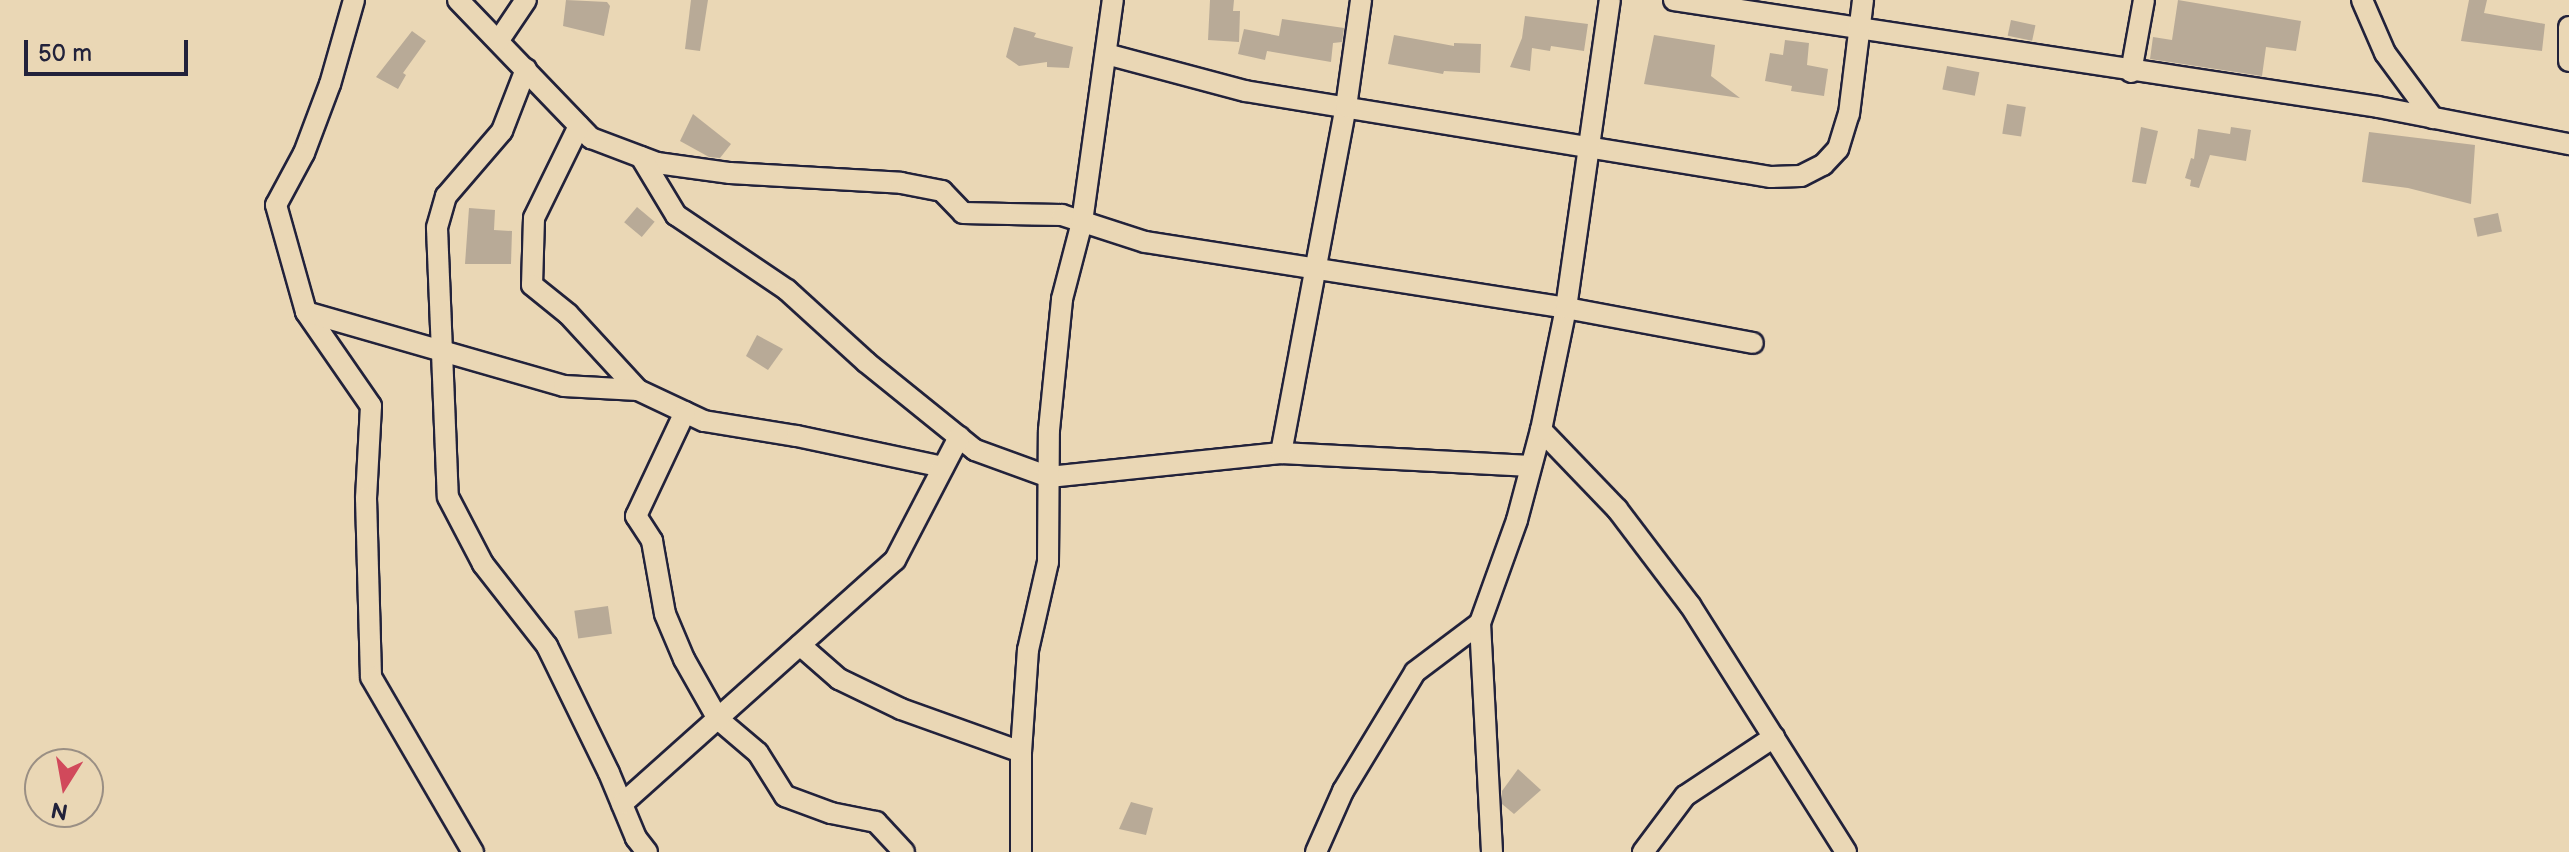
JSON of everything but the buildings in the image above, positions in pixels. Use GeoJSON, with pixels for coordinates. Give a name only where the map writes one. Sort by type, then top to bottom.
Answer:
{"type":"FeatureCollection","features":[{"type":"Feature","properties":{"kind":"street"},"geometry":{"type":"LineString","coordinates":[[354,0],[330,84],[304,153],[276,205],[306,312],[371,406],[366,498],[371,677],[473,852]]}},
{"type":"Feature","properties":{"kind":"street"},"geometry":{"type":"LineString","coordinates":[[458,0],[591,138],[657,163],[730,173],[901,183],[942,191],[963,213],[1062,215],[1145,242],[1566,308],[1753,343]]}},
{"type":"Feature","properties":{"kind":"street"},"geometry":{"type":"LineString","coordinates":[[499,40],[526,0]]}},
{"type":"Feature","properties":{"kind":"street"},"geometry":{"type":"LineString","coordinates":[[1021,852],[1021,752],[1028,650],[1048,562],[1049,430],[1062,299],[1082,222],[1113,0]]}},
{"type":"Feature","properties":{"kind":"street"},"geometry":{"type":"LineString","coordinates":[[1281,453],[1346,107],[1361,0]]}},
{"type":"Feature","properties":{"kind":"street"},"geometry":{"type":"LineString","coordinates":[[1492,852],[1480,623],[1541,430],[1566,308],[1610,0]]}},
{"type":"Feature","properties":{"kind":"street"},"geometry":{"type":"LineString","coordinates":[[1674,0],[2433,118],[2569,144]]}},
{"type":"Feature","properties":{"kind":"street"},"geometry":{"type":"LineString","coordinates":[[1106,54],[1245,91],[1771,177],[1801,176],[1823,165],[1838,149],[1849,114],[1863,0]]}},
{"type":"Feature","properties":{"kind":"street"},"geometry":{"type":"LineString","coordinates":[[2131,72],[2144,0]]}},
{"type":"Feature","properties":{"kind":"street"},"geometry":{"type":"LineString","coordinates":[[2362,0],[2385,53],[2433,118]]}},
{"type":"Feature","properties":{"kind":"street"},"geometry":{"type":"LineString","coordinates":[[2569,27],[2569,61]]}},
{"type":"Feature","properties":{"kind":"street"},"geometry":{"type":"LineString","coordinates":[[526,69],[502,131],[446,196],[437,228],[448,497],[483,564],[547,646],[636,838],[647,852]]}},
{"type":"Feature","properties":{"kind":"street"},"geometry":{"type":"LineString","coordinates":[[579,126],[534,218],[532,285],[568,314],[638,390]]}},
{"type":"Feature","properties":{"kind":"street"},"geometry":{"type":"LineString","coordinates":[[641,157],[676,215],[787,290],[866,362],[975,450],[1049,477],[1281,453],[1531,466]]}},
{"type":"Feature","properties":{"kind":"street"},"geometry":{"type":"LineString","coordinates":[[306,312],[564,386],[638,390],[704,421],[797,436],[943,467]]}},
{"type":"Feature","properties":{"kind":"street"},"geometry":{"type":"LineString","coordinates":[[685,412],[636,516],[652,541],[665,614],[684,659],[718,719],[758,753],[785,796],[831,813],[876,822],[904,852]]}},
{"type":"Feature","properties":{"kind":"street"},"geometry":{"type":"LineString","coordinates":[[1541,430],[1617,509],[1690,605],[1846,852]]}},
{"type":"Feature","properties":{"kind":"street"},"geometry":{"type":"LineString","coordinates":[[622,804],[895,560],[959,437]]}},
{"type":"Feature","properties":{"kind":"street"},"geometry":{"type":"LineString","coordinates":[[1316,852],[1343,791],[1415,672],[1480,623]]}},
{"type":"Feature","properties":{"kind":"street"},"geometry":{"type":"LineString","coordinates":[[800,645],[839,679],[901,709],[1021,752]]}},
{"type":"Feature","properties":{"kind":"street"},"geometry":{"type":"LineString","coordinates":[[1643,852],[1685,796],[1774,737]]}}]}
